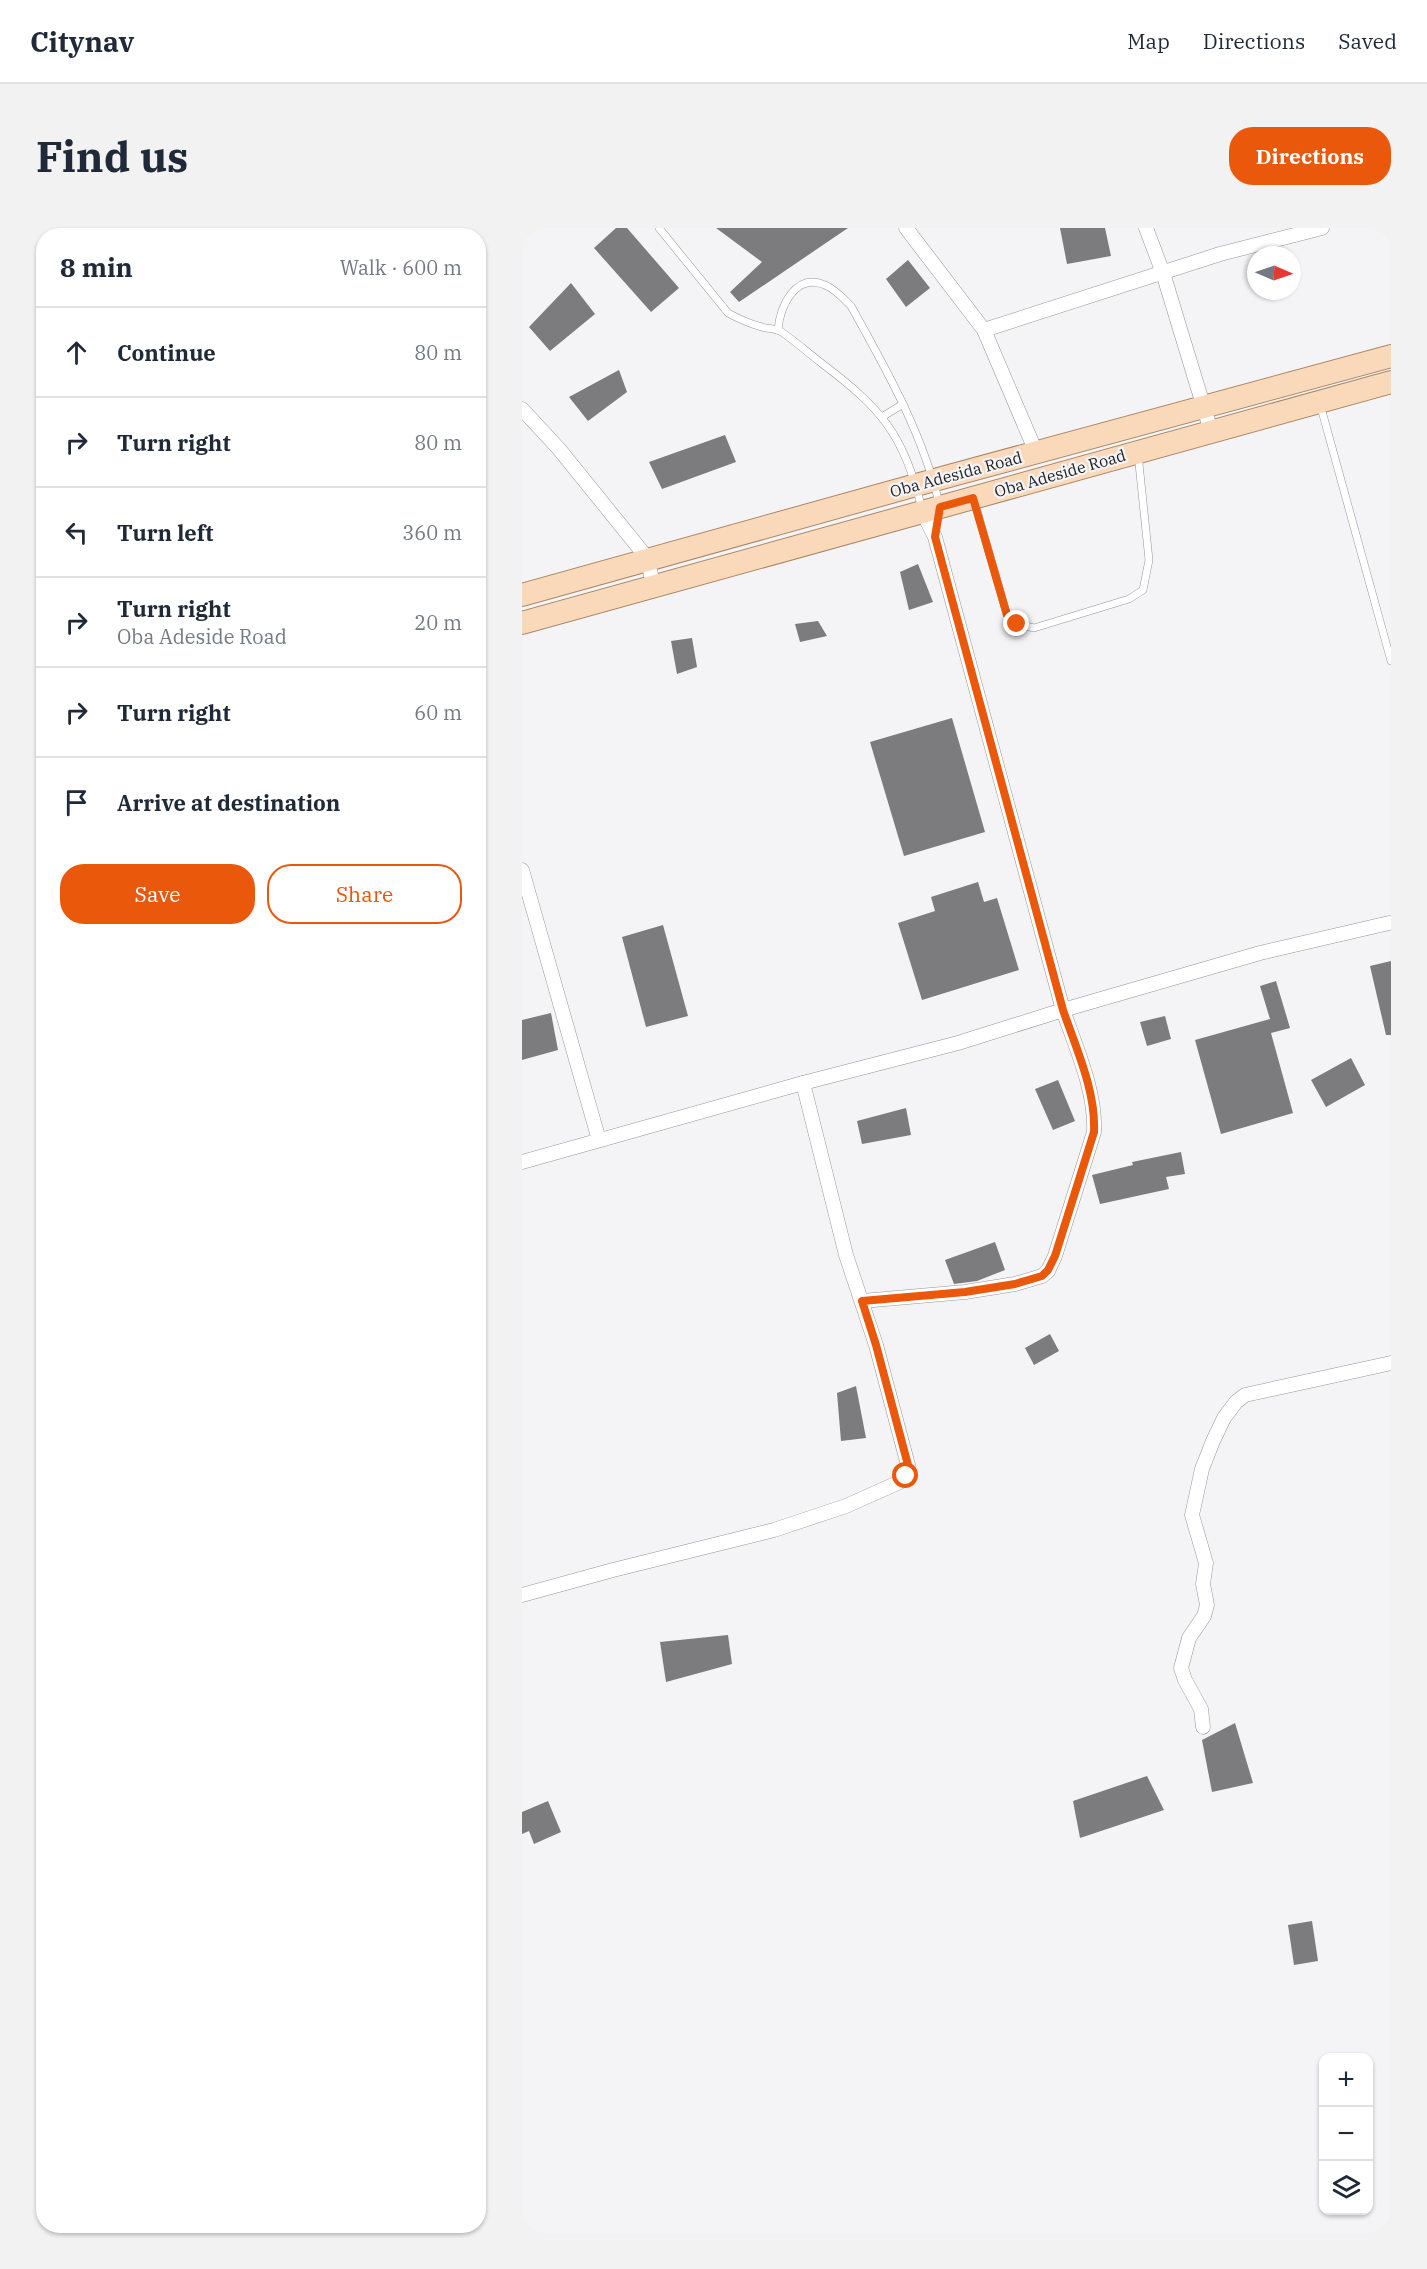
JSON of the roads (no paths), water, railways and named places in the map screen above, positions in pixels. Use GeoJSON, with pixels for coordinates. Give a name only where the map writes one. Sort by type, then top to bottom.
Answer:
{"type":"FeatureCollection","features":[{"type":"Feature","properties":{"kind":"main road","name":"Oba Adesida Road"},"geometry":{"type":"LineString","coordinates":[[522,595],[1391,356]]}},
{"type":"Feature","properties":{"kind":"main road","name":"Oba Adeside Road"},"geometry":{"type":"LineString","coordinates":[[522,623],[1391,382]]}},
{"type":"Feature","properties":{"kind":"street"},"geometry":{"type":"LineString","coordinates":[[906,228],[984,330],[1036,452]]}},
{"type":"Feature","properties":{"kind":"street"},"geometry":{"type":"LineString","coordinates":[[1146,228],[1163,273],[1211,431]]}},
{"type":"Feature","properties":{"kind":"street"},"geometry":{"type":"LineString","coordinates":[[984,330],[1220,254],[1322,228]]}},
{"type":"Feature","properties":{"kind":"street"},"geometry":{"type":"LineString","coordinates":[[522,409],[559,449],[648,559],[653,586]]}},
{"type":"Feature","properties":{"kind":"street"},"geometry":{"type":"LineString","coordinates":[[862,1301],[985,1289],[1042,1276],[1055,1256],[1094,1132],[1095,1117],[1088,1085],[1063,1010],[935,537],[931,509]]}},
{"type":"Feature","properties":{"kind":"street"},"geometry":{"type":"LineString","coordinates":[[522,870],[599,1140]]}},
{"type":"Feature","properties":{"kind":"street"},"geometry":{"type":"LineString","coordinates":[[522,1162],[803,1083],[958,1043],[1260,953],[1389,923]]}},
{"type":"Feature","properties":{"kind":"street"},"geometry":{"type":"LineString","coordinates":[[522,1595],[623,1567],[774,1530],[846,1506],[902,1481],[906,1476],[908,1465],[876,1345],[846,1255],[803,1083]]}},
{"type":"Feature","properties":{"kind":"street"},"geometry":{"type":"LineString","coordinates":[[1203,1726],[1201,1709],[1182,1673],[1181,1663],[1189,1638],[1204,1616],[1207,1605],[1203,1584],[1206,1563],[1192,1515],[1194,1495],[1202,1469],[1224,1418],[1236,1402],[1245,1395],[1391,1363]]}},
{"type":"Feature","properties":{"kind":"lane"},"geometry":{"type":"LineString","coordinates":[[659,228],[728,313],[740,320],[778,330],[873,405],[925,483],[931,509]]}},
{"type":"Feature","properties":{"kind":"lane"},"geometry":{"type":"LineString","coordinates":[[778,330],[779,315],[792,291],[808,284],[823,284],[851,306],[916,429],[931,509]]}},
{"type":"Feature","properties":{"kind":"lane"},"geometry":{"type":"LineString","coordinates":[[1320,401],[1391,661]]}},
{"type":"Feature","properties":{"kind":"lane"},"geometry":{"type":"LineString","coordinates":[[882,417],[903,404]]}},
{"type":"Feature","properties":{"kind":"lane"},"geometry":{"type":"LineString","coordinates":[[973,498],[1007,615],[1017,624],[1034,628],[1129,599],[1143,590],[1149,560],[1137,452]]}}]}
